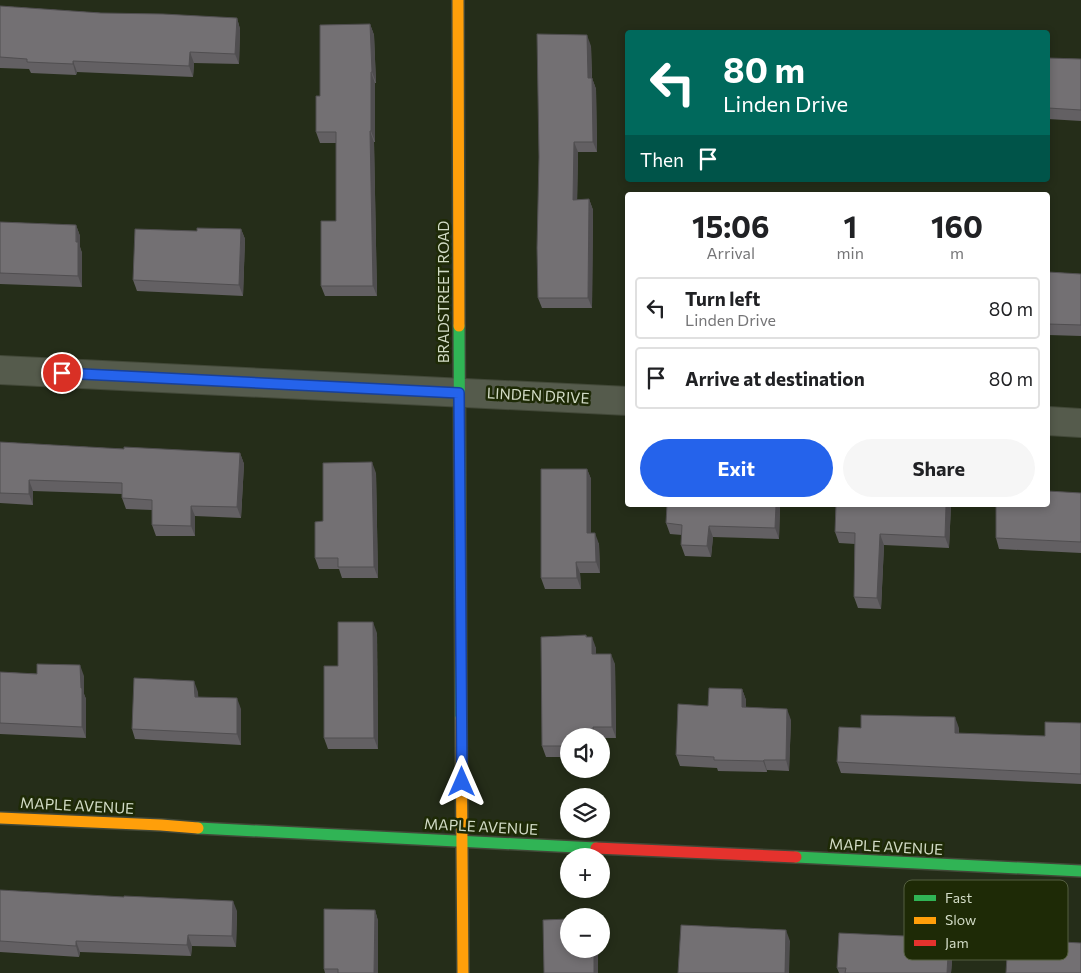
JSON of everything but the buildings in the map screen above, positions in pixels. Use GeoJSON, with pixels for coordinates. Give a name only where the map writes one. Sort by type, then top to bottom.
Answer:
{"type":"FeatureCollection","features":[{"type":"Feature","properties":{"kind":"street","name":"BRADSTREET ROAD"},"geometry":{"type":"LineString","coordinates":[[458,0],[463,973]]}},
{"type":"Feature","properties":{"kind":"street","name":"LINDEN DRIVE"},"geometry":{"type":"LineString","coordinates":[[0,370],[625,401]]}},
{"type":"Feature","properties":{"kind":"street"},"geometry":{"type":"LineString","coordinates":[[1050,421],[1081,423]]}},
{"type":"Feature","properties":{"kind":"street","name":"MAPLE AVENUE"},"geometry":{"type":"LineString","coordinates":[[0,818],[1081,871]]}},
{"type":"Feature","properties":{"kind":"traffic: fast"},"geometry":{"type":"LineString","coordinates":[[459,326],[461,718]]}},
{"type":"Feature","properties":{"kind":"traffic: fast"},"geometry":{"type":"LineString","coordinates":[[198,828],[596,848]]}},
{"type":"Feature","properties":{"kind":"traffic: fast"},"geometry":{"type":"LineString","coordinates":[[796,857],[1081,871]]}},
{"type":"Feature","properties":{"kind":"traffic: slow"},"geometry":{"type":"LineString","coordinates":[[458,0],[459,326]]}},
{"type":"Feature","properties":{"kind":"traffic: slow"},"geometry":{"type":"LineString","coordinates":[[461,718],[463,973]]}},
{"type":"Feature","properties":{"kind":"traffic: slow"},"geometry":{"type":"LineString","coordinates":[[0,818],[198,828]]}},
{"type":"Feature","properties":{"kind":"traffic: jam"},"geometry":{"type":"LineString","coordinates":[[610,849],[796,857]]}},
{"type":"Feature","properties":{"kind":"route"},"geometry":{"type":"LineString","coordinates":[[62,373],[459,393],[462,782]]}}]}
